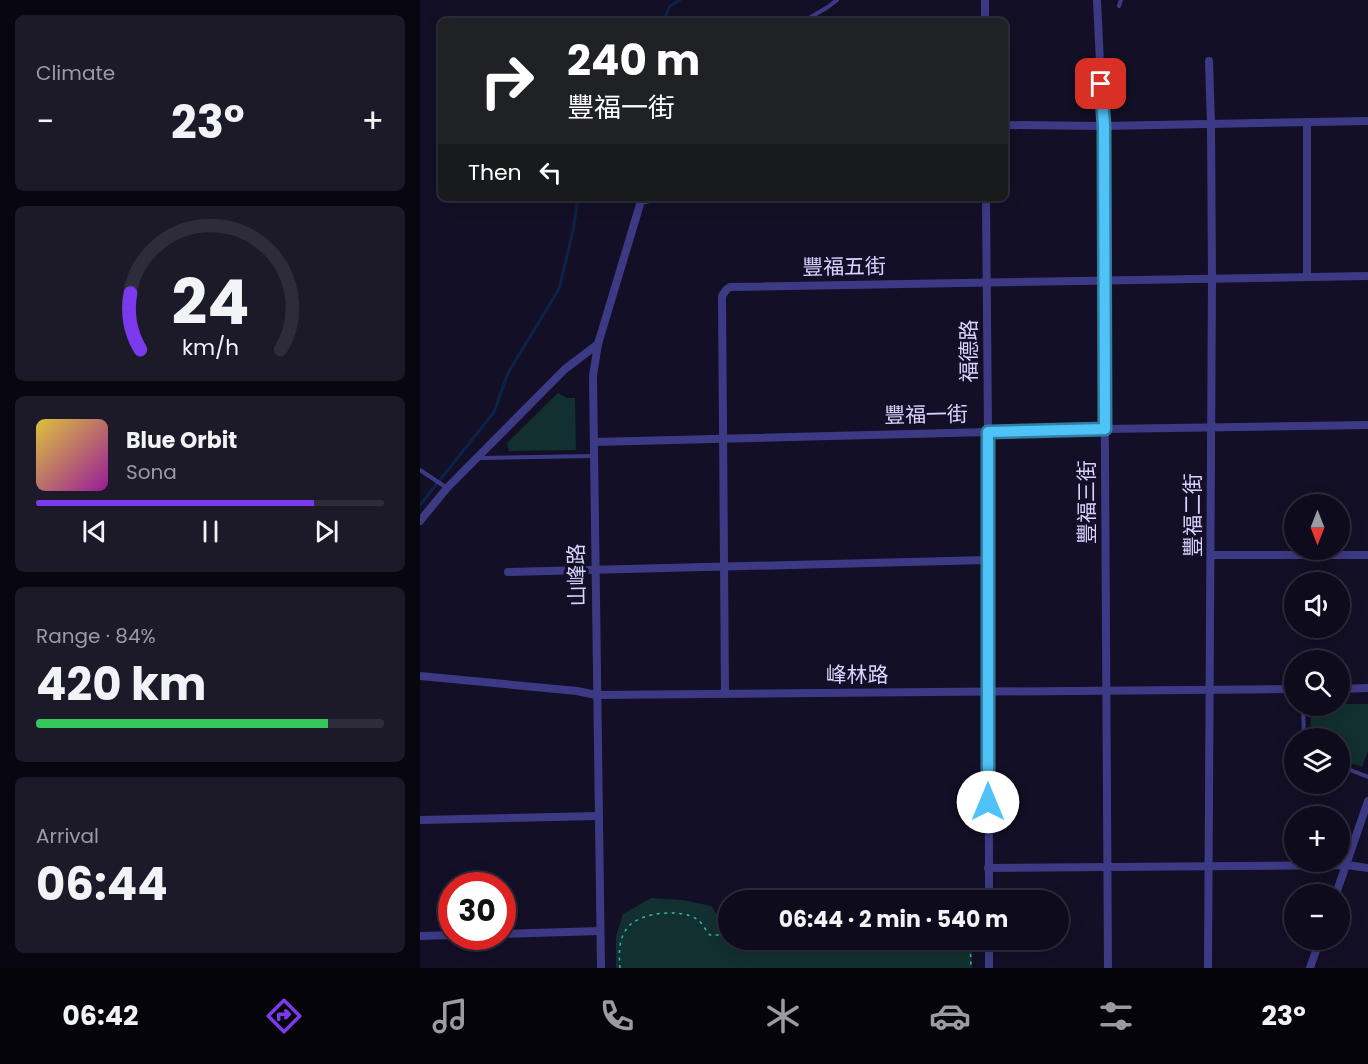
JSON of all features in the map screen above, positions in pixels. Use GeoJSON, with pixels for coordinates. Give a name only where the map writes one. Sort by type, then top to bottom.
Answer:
{"type":"FeatureCollection","features":[{"type":"Feature","properties":{"kind":"street"},"geometry":{"type":"LineString","coordinates":[[985,0],[985,18]]}},
{"type":"Feature","properties":{"kind":"street","name":"豐福三街"},"geometry":{"type":"LineString","coordinates":[[1097,0],[1104,126],[1108,968]]}},
{"type":"Feature","properties":{"kind":"street","name":"豐福二街"},"geometry":{"type":"LineString","coordinates":[[1208,968],[1212,280],[1209,61]]}},
{"type":"Feature","properties":{"kind":"street"},"geometry":{"type":"LineString","coordinates":[[1008,125],[1104,126],[1368,121]]}},
{"type":"Feature","properties":{"kind":"street"},"geometry":{"type":"LineString","coordinates":[[1307,122],[1307,278]]}},
{"type":"Feature","properties":{"kind":"street","name":"山峰路"},"geometry":{"type":"LineString","coordinates":[[601,968],[593,376],[598,344],[640,201]]}},
{"type":"Feature","properties":{"kind":"street","name":"福德路"},"geometry":{"type":"LineString","coordinates":[[986,201],[989,890]]}},
{"type":"Feature","properties":{"kind":"street","name":"豐福五街"},"geometry":{"type":"LineString","coordinates":[[725,694],[722,296],[730,287],[1368,276]]}},
{"type":"Feature","properties":{"kind":"street"},"geometry":{"type":"LineString","coordinates":[[420,521],[447,488],[565,369],[598,344]]}},
{"type":"Feature","properties":{"kind":"street","name":"豐福一街"},"geometry":{"type":"LineString","coordinates":[[594,442],[1368,425]]}},
{"type":"Feature","properties":{"kind":"street"},"geometry":{"type":"LineString","coordinates":[[1211,555],[1368,555]]}},
{"type":"Feature","properties":{"kind":"street"},"geometry":{"type":"LineString","coordinates":[[508,572],[987,560]]}},
{"type":"Feature","properties":{"kind":"street","name":"峰林路"},"geometry":{"type":"LineString","coordinates":[[420,676],[577,691],[596,695],[1284,689]]}},
{"type":"Feature","properties":{"kind":"street"},"geometry":{"type":"LineString","coordinates":[[1350,689],[1368,688]]}},
{"type":"Feature","properties":{"kind":"street"},"geometry":{"type":"LineString","coordinates":[[1350,856],[1368,801]]}},
{"type":"Feature","properties":{"kind":"street"},"geometry":{"type":"LineString","coordinates":[[420,820],[599,816]]}},
{"type":"Feature","properties":{"kind":"street"},"geometry":{"type":"LineString","coordinates":[[988,867],[1284,865]]}},
{"type":"Feature","properties":{"kind":"street"},"geometry":{"type":"LineString","coordinates":[[1350,865],[1368,868]]}},
{"type":"Feature","properties":{"kind":"street"},"geometry":{"type":"LineString","coordinates":[[516,934],[600,931]]}},
{"type":"Feature","properties":{"kind":"street"},"geometry":{"type":"LineString","coordinates":[[420,936],[438,935]]}},
{"type":"Feature","properties":{"kind":"street"},"geometry":{"type":"LineString","coordinates":[[989,950],[989,968]]}},
{"type":"Feature","properties":{"kind":"street"},"geometry":{"type":"LineString","coordinates":[[1310,968],[1316,950]]}},
{"type":"Feature","properties":{"kind":"lane"},"geometry":{"type":"LineString","coordinates":[[809,18],[837,0]]}},
{"type":"Feature","properties":{"kind":"lane"},"geometry":{"type":"LineString","coordinates":[[1119,6],[1120,0]]}},
{"type":"Feature","properties":{"kind":"lane"},"geometry":{"type":"LineString","coordinates":[[477,458],[594,456]]}},
{"type":"Feature","properties":{"kind":"lane"},"geometry":{"type":"LineString","coordinates":[[420,470],[447,488]]}},
{"type":"Feature","properties":{"kind":"lane"},"geometry":{"type":"LineString","coordinates":[[1350,770],[1368,777]]}},
{"type":"Feature","properties":{"kind":"path"},"geometry":{"type":"LineString","coordinates":[[620,968],[620,942],[627,928],[637,919],[664,913],[681,913],[698,920],[710,935],[718,934]]}},
{"type":"Feature","properties":{"kind":"path"},"geometry":{"type":"LineString","coordinates":[[970,950],[971,968]]}},
{"type":"Feature","properties":{"kind":"green space"},"geometry":{"type":"Polygon","coordinates":[[[558,393],[567,398],[575,398],[576,450],[509,451],[507,443],[558,393]]]}},
{"type":"Feature","properties":{"kind":"green space"},"geometry":{"type":"Polygon","coordinates":[[[1350,704],[1368,704],[1368,751],[1362,767],[1350,763],[1350,728],[1311,728],[1310,716],[1350,716],[1350,704]]]}},
{"type":"Feature","properties":{"kind":"green space"},"geometry":{"type":"Polygon","coordinates":[[[651,898],[683,900],[711,906],[718,916],[718,950],[972,950],[972,968],[616,968],[616,936],[623,914],[651,898]]]}},
{"type":"Feature","properties":{"kind":"waterway"},"geometry":{"type":"LineString","coordinates":[[664,18],[670,6],[680,0]]}},
{"type":"Feature","properties":{"kind":"waterway"},"geometry":{"type":"LineString","coordinates":[[420,505],[494,412],[508,373],[559,289],[578,201]]}},
{"type":"Feature","properties":{"kind":"route"},"geometry":{"type":"LineString","coordinates":[[988,802],[988,432],[1105,429],[1104,126],[1101,84]]}}]}
